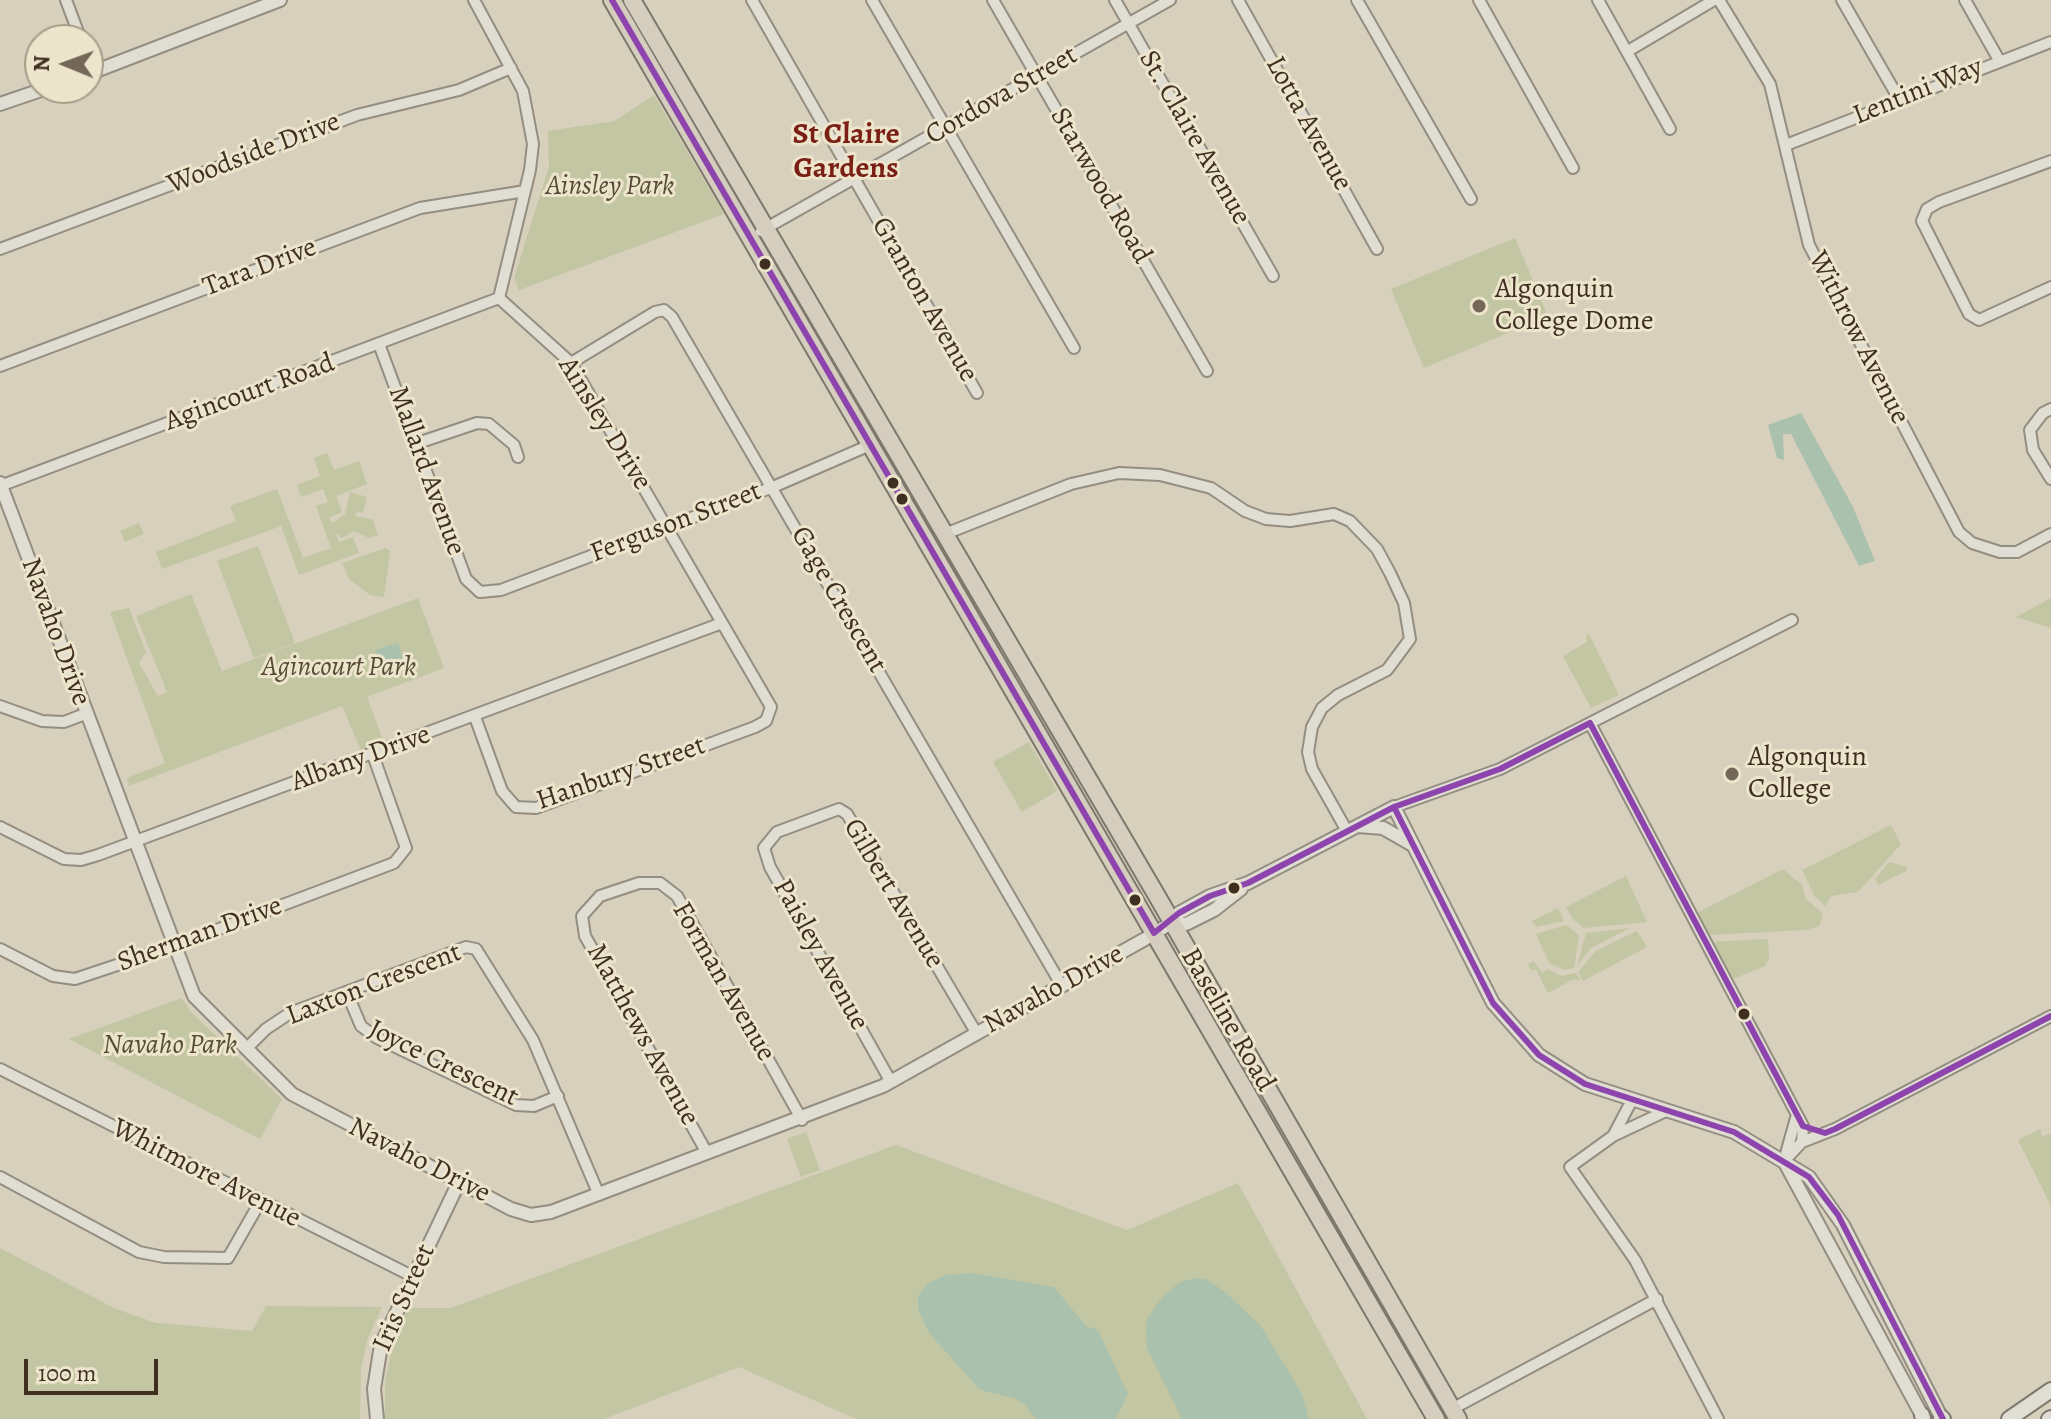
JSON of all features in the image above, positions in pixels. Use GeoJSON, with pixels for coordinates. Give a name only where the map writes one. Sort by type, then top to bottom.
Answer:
{"type":"FeatureCollection","features":[{"type":"Feature","properties":{"kind":"main road","name":"Baseline Road"},"geometry":{"type":"LineString","coordinates":[[612,0],[1436,1418]]}},
{"type":"Feature","properties":{"kind":"main road","name":"Baseline Road"},"geometry":{"type":"LineString","coordinates":[[632,0],[1455,1414]]}},
{"type":"Feature","properties":{"kind":"main road"},"geometry":{"type":"LineString","coordinates":[[2009,1419],[2051,1390]]}},
{"type":"Feature","properties":{"kind":"main road"},"geometry":{"type":"LineString","coordinates":[[1436,1418],[1455,1414]]}},
{"type":"Feature","properties":{"kind":"street"},"geometry":{"type":"LineString","coordinates":[[66,0],[75,24]]}},
{"type":"Feature","properties":{"kind":"street"},"geometry":{"type":"LineString","coordinates":[[104,68],[280,0]]}},
{"type":"Feature","properties":{"kind":"street"},"geometry":{"type":"LineString","coordinates":[[474,0],[523,91],[533,144],[499,298]]}},
{"type":"Feature","properties":{"kind":"street","name":"Granton Avenue"},"geometry":{"type":"LineString","coordinates":[[752,0],[977,393]]}},
{"type":"Feature","properties":{"kind":"street"},"geometry":{"type":"LineString","coordinates":[[872,0],[1074,348]]}},
{"type":"Feature","properties":{"kind":"street","name":"Starwood Road"},"geometry":{"type":"LineString","coordinates":[[993,0],[1207,371]]}},
{"type":"Feature","properties":{"kind":"street","name":"St. Claire Avenue"},"geometry":{"type":"LineString","coordinates":[[1115,0],[1273,276]]}},
{"type":"Feature","properties":{"kind":"street","name":"Cordova Street"},"geometry":{"type":"LineString","coordinates":[[749,235],[768,229],[856,180],[1170,0]]}},
{"type":"Feature","properties":{"kind":"street","name":"Lotta Avenue"},"geometry":{"type":"LineString","coordinates":[[1238,0],[1377,249]]}},
{"type":"Feature","properties":{"kind":"street"},"geometry":{"type":"LineString","coordinates":[[1357,0],[1471,199]]}},
{"type":"Feature","properties":{"kind":"street"},"geometry":{"type":"LineString","coordinates":[[1479,0],[1573,168]]}},
{"type":"Feature","properties":{"kind":"street"},"geometry":{"type":"LineString","coordinates":[[1598,0],[1670,129]]}},
{"type":"Feature","properties":{"kind":"street"},"geometry":{"type":"LineString","coordinates":[[1628,51],[1717,0]]}},
{"type":"Feature","properties":{"kind":"street","name":"Withrow Avenue"},"geometry":{"type":"LineString","coordinates":[[1717,0],[1770,84],[1809,245],[1959,532],[1972,543],[2000,552],[2017,552],[2051,534]]}},
{"type":"Feature","properties":{"kind":"street"},"geometry":{"type":"LineString","coordinates":[[1842,0],[1899,99]]}},
{"type":"Feature","properties":{"kind":"street"},"geometry":{"type":"LineString","coordinates":[[1965,0],[1999,60]]}},
{"type":"Feature","properties":{"kind":"street","name":"Lentini Way"},"geometry":{"type":"LineString","coordinates":[[1786,145],[2051,42]]}},
{"type":"Feature","properties":{"kind":"street","name":"Woodside Drive"},"geometry":{"type":"LineString","coordinates":[[0,249],[357,115],[459,90],[511,68]]}},
{"type":"Feature","properties":{"kind":"street"},"geometry":{"type":"LineString","coordinates":[[0,104],[24,96]]}},
{"type":"Feature","properties":{"kind":"street"},"geometry":{"type":"LineString","coordinates":[[2051,161],[1939,202],[1927,209],[1922,221],[1969,314],[1979,320],[2051,287]]}},
{"type":"Feature","properties":{"kind":"street","name":"Tara Drive"},"geometry":{"type":"LineString","coordinates":[[0,366],[420,208],[525,191]]}},
{"type":"Feature","properties":{"kind":"street","name":"Agincourt Road"},"geometry":{"type":"LineString","coordinates":[[0,485],[499,298]]}},
{"type":"Feature","properties":{"kind":"street","name":"Ainsley Drive"},"geometry":{"type":"LineString","coordinates":[[499,298],[571,363],[767,695],[770,715]]}},
{"type":"Feature","properties":{"kind":"street","name":"Gage Crescent"},"geometry":{"type":"LineString","coordinates":[[571,363],[655,312],[664,310],[672,317],[1062,986]]}},
{"type":"Feature","properties":{"kind":"street","name":"Mallard Avenue"},"geometry":{"type":"LineString","coordinates":[[379,344],[466,579],[480,592]]}},
{"type":"Feature","properties":{"kind":"street"},"geometry":{"type":"LineString","coordinates":[[2051,409],[2043,413],[2030,430],[2033,450],[2051,479]]}},
{"type":"Feature","properties":{"kind":"street"},"geometry":{"type":"LineString","coordinates":[[418,443],[477,423],[489,424],[514,445],[518,457]]}},
{"type":"Feature","properties":{"kind":"street","name":"Ferguson Street"},"geometry":{"type":"LineString","coordinates":[[480,592],[501,590],[773,487],[870,445]]}},
{"type":"Feature","properties":{"kind":"street"},"geometry":{"type":"LineString","coordinates":[[945,534],[1071,484],[1106,475],[1138,472],[1211,488],[1245,511],[1266,519],[1290,521],[1334,514],[1358,526],[1390,573],[1404,603],[1410,639],[1387,670],[1338,695],[1322,708],[1312,727],[1308,752],[1312,769],[1353,828],[1383,828],[1412,844]]}},
{"type":"Feature","properties":{"kind":"street","name":"Navaho Drive"},"geometry":{"type":"LineString","coordinates":[[0,485],[194,996],[284,1087],[307,1103],[511,1209],[531,1215],[551,1212],[599,1195],[802,1120],[891,1082],[1171,923],[1186,924],[1214,910],[1248,883],[1394,807]]}},
{"type":"Feature","properties":{"kind":"street"},"geometry":{"type":"LineString","coordinates":[[1792,620],[1500,769],[1394,807],[1493,1003],[1519,1035],[1561,1070],[1585,1084],[1734,1132],[1809,1177],[1838,1215],[1942,1418]]}},
{"type":"Feature","properties":{"kind":"street","name":"Albany Drive"},"geometry":{"type":"LineString","coordinates":[[0,827],[64,859],[81,860],[373,755],[722,623]]}},
{"type":"Feature","properties":{"kind":"street"},"geometry":{"type":"LineString","coordinates":[[0,706],[42,721],[64,722],[85,714]]}},
{"type":"Feature","properties":{"kind":"street","name":"Hanbury Street"},"geometry":{"type":"LineString","coordinates":[[475,717],[502,791],[516,807],[536,808],[755,727],[770,715]]}},
{"type":"Feature","properties":{"kind":"street"},"geometry":{"type":"LineString","coordinates":[[1590,723],[1800,1122],[1802,1142]]}},
{"type":"Feature","properties":{"kind":"street","name":"Sherman Drive"},"geometry":{"type":"LineString","coordinates":[[0,949],[53,976],[75,979],[174,946],[400,859],[406,848],[373,755]]}},
{"type":"Feature","properties":{"kind":"street","name":"Gilbert Avenue"},"geometry":{"type":"LineString","coordinates":[[780,831],[839,809],[847,814],[977,1034]]}},
{"type":"Feature","properties":{"kind":"street","name":"Paisley Avenue"},"geometry":{"type":"LineString","coordinates":[[780,831],[768,839],[764,848],[770,867],[891,1082]]}},
{"type":"Feature","properties":{"kind":"street","name":"Forman Avenue"},"geometry":{"type":"LineString","coordinates":[[582,916],[600,896],[639,883],[660,883],[677,896],[802,1120]]}},
{"type":"Feature","properties":{"kind":"street","name":"Matthews Avenue"},"geometry":{"type":"LineString","coordinates":[[582,916],[585,936],[707,1153]]}},
{"type":"Feature","properties":{"kind":"street","name":"Laxton Crescent"},"geometry":{"type":"LineString","coordinates":[[246,1049],[266,1029],[290,1013],[466,947],[476,949],[533,1040],[599,1195]]}},
{"type":"Feature","properties":{"kind":"street","name":"Joyce Crescent"},"geometry":{"type":"LineString","coordinates":[[347,993],[361,1026],[377,1038],[516,1105],[534,1106],[558,1096]]}},
{"type":"Feature","properties":{"kind":"street"},"geometry":{"type":"LineString","coordinates":[[1784,1161],[1802,1142],[2051,1016]]}},
{"type":"Feature","properties":{"kind":"street","name":"Whitmore Avenue"},"geometry":{"type":"LineString","coordinates":[[0,1069],[412,1276]]}},
{"type":"Feature","properties":{"kind":"street"},"geometry":{"type":"LineString","coordinates":[[1613,1136],[1632,1100]]}},
{"type":"Feature","properties":{"kind":"street"},"geometry":{"type":"LineString","coordinates":[[1666,1111],[1613,1136],[1570,1167],[1635,1260],[1718,1419]]}},
{"type":"Feature","properties":{"kind":"street"},"geometry":{"type":"LineString","coordinates":[[1800,1122],[1825,1133]]}},
{"type":"Feature","properties":{"kind":"street"},"geometry":{"type":"LineString","coordinates":[[1784,1161],[1800,1122]]}},
{"type":"Feature","properties":{"kind":"street"},"geometry":{"type":"LineString","coordinates":[[1784,1161],[1923,1418]]}},
{"type":"Feature","properties":{"kind":"street"},"geometry":{"type":"LineString","coordinates":[[0,1177],[139,1252],[164,1257],[228,1258],[260,1202]]}},
{"type":"Feature","properties":{"kind":"street","name":"Iris Street"},"geometry":{"type":"LineString","coordinates":[[377,1419],[374,1389],[381,1345],[459,1182]]}},
{"type":"Feature","properties":{"kind":"street"},"geometry":{"type":"LineString","coordinates":[[1455,1414],[1657,1299]]}},
{"type":"Feature","properties":{"kind":"green space","name":"Ainsley Park"},"geometry":{"type":"Polygon","coordinates":[[[654,95],[724,214],[519,290],[514,278],[549,167],[548,131],[615,121],[654,95]]]}},
{"type":"Feature","properties":{"kind":"green space","name":"Algonquin College Dome"},"geometry":{"type":"Polygon","coordinates":[[[1515,238],[1548,316],[1424,368],[1391,289],[1515,238]]]}},
{"type":"Feature","properties":{"kind":"green space"},"geometry":{"type":"Polygon","coordinates":[[[875,427],[1065,754],[1044,729],[870,430],[875,427]]]}},
{"type":"Feature","properties":{"kind":"green space"},"geometry":{"type":"Polygon","coordinates":[[[327,453],[334,470],[359,461],[367,484],[336,496],[342,512],[329,518],[332,523],[345,514],[350,492],[367,497],[363,513],[357,511],[355,516],[373,520],[378,535],[369,538],[354,531],[342,538],[335,533],[339,542],[353,537],[359,553],[299,575],[281,526],[162,569],[156,552],[236,521],[230,506],[277,489],[303,558],[331,548],[316,506],[328,502],[323,489],[301,497],[297,485],[320,476],[314,458],[327,453]]]}},
{"type":"Feature","properties":{"kind":"green space"},"geometry":{"type":"Polygon","coordinates":[[[139,523],[144,534],[125,542],[120,531],[139,523]]]}},
{"type":"Feature","properties":{"kind":"green space"},"geometry":{"type":"Polygon","coordinates":[[[258,546],[295,643],[254,658],[217,561],[258,546]]]}},
{"type":"Feature","properties":{"kind":"green space"},"geometry":{"type":"Polygon","coordinates":[[[386,548],[390,551],[384,597],[370,595],[349,579],[342,563],[386,548]]]}},
{"type":"Feature","properties":{"kind":"green space","name":"Agincourt Park"},"geometry":{"type":"Polygon","coordinates":[[[191,594],[222,671],[418,598],[444,668],[367,697],[386,748],[363,755],[342,706],[129,786],[127,778],[165,763],[110,612],[129,608],[146,652],[139,663],[158,696],[167,692],[136,616],[191,594]]]}},
{"type":"Feature","properties":{"kind":"green space"},"geometry":{"type":"Polygon","coordinates":[[[2051,598],[2051,628],[2016,617],[2051,598]]]}},
{"type":"Feature","properties":{"kind":"green space"},"geometry":{"type":"Polygon","coordinates":[[[1589,634],[1619,695],[1591,708],[1563,656],[1587,642],[1586,636],[1589,634]]]}},
{"type":"Feature","properties":{"kind":"green space"},"geometry":{"type":"Polygon","coordinates":[[[1029,742],[1057,791],[1022,812],[993,762],[1029,742]]]}},
{"type":"Feature","properties":{"kind":"green space"},"geometry":{"type":"Polygon","coordinates":[[[1891,825],[1901,844],[1858,892],[1831,896],[1825,906],[1814,895],[1802,870],[1891,825]]]}},
{"type":"Feature","properties":{"kind":"green space"},"geometry":{"type":"Polygon","coordinates":[[[1889,862],[1907,867],[1906,871],[1878,885],[1875,879],[1889,862]]]}},
{"type":"Feature","properties":{"kind":"green space"},"geometry":{"type":"Polygon","coordinates":[[[1783,869],[1802,885],[1806,899],[1823,914],[1819,926],[1806,930],[1709,935],[1697,913],[1783,869]]]}},
{"type":"Feature","properties":{"kind":"green space"},"geometry":{"type":"Polygon","coordinates":[[[1626,876],[1647,922],[1584,928],[1573,919],[1566,907],[1626,876]]]}},
{"type":"Feature","properties":{"kind":"green space"},"geometry":{"type":"Polygon","coordinates":[[[1558,908],[1564,921],[1536,927],[1532,921],[1558,908]]]}},
{"type":"Feature","properties":{"kind":"green space"},"geometry":{"type":"Polygon","coordinates":[[[1566,925],[1579,935],[1574,968],[1564,970],[1549,963],[1536,934],[1566,925]]]}},
{"type":"Feature","properties":{"kind":"green space"},"geometry":{"type":"Polygon","coordinates":[[[1630,928],[1591,948],[1577,966],[1586,933],[1630,928]]]}},
{"type":"Feature","properties":{"kind":"green space"},"geometry":{"type":"Polygon","coordinates":[[[1637,931],[1647,947],[1583,981],[1578,972],[1596,951],[1637,931]]]}},
{"type":"Feature","properties":{"kind":"green space"},"geometry":{"type":"Polygon","coordinates":[[[1768,939],[1769,959],[1765,966],[1733,979],[1713,942],[1768,939]]]}},
{"type":"Feature","properties":{"kind":"green space"},"geometry":{"type":"Polygon","coordinates":[[[1534,961],[1542,973],[1547,969],[1561,976],[1576,973],[1581,981],[1574,979],[1548,993],[1536,969],[1531,971],[1528,964],[1534,961]]]}},
{"type":"Feature","properties":{"kind":"green space","name":"Navaho Park"},"geometry":{"type":"Polygon","coordinates":[[[182,998],[190,1011],[282,1099],[260,1139],[69,1039],[182,998]]]}},
{"type":"Feature","properties":{"kind":"green space"},"geometry":{"type":"Polygon","coordinates":[[[1215,1021],[1239,1057],[1379,1300],[1376,1302],[1215,1021]]]}},
{"type":"Feature","properties":{"kind":"green space"},"geometry":{"type":"Polygon","coordinates":[[[2040,1129],[2042,1137],[2051,1133],[2051,1206],[2018,1140],[2040,1129]]]}},
{"type":"Feature","properties":{"kind":"green space"},"geometry":{"type":"Polygon","coordinates":[[[806,1132],[820,1170],[801,1177],[787,1139],[806,1132]]]}},
{"type":"Feature","properties":{"kind":"green space"},"geometry":{"type":"Polygon","coordinates":[[[896,1145],[1127,1230],[1238,1183],[1367,1419],[856,1419],[739,1367],[604,1419],[385,1419],[385,1382],[393,1344],[407,1308],[451,1308],[896,1145]]]}},
{"type":"Feature","properties":{"kind":"green space"},"geometry":{"type":"Polygon","coordinates":[[[0,1248],[116,1309],[156,1323],[252,1331],[266,1306],[382,1307],[368,1338],[361,1369],[360,1419],[0,1419],[0,1248]]]}},
{"type":"Feature","properties":{"kind":"shaded area"},"geometry":{"type":"Polygon","coordinates":[[[1801,413],[1853,507],[1875,561],[1859,566],[1791,434],[1783,434],[1784,460],[1777,458],[1768,425],[1801,413]]]}},
{"type":"Feature","properties":{"kind":"shaded area"},"geometry":{"type":"Polygon","coordinates":[[[398,643],[403,659],[379,666],[375,650],[398,643]]]}},
{"type":"Feature","properties":{"kind":"shaded area"},"geometry":{"type":"Polygon","coordinates":[[[973,1273],[1054,1287],[1086,1326],[1098,1330],[1128,1394],[1116,1419],[1035,1419],[1025,1405],[1014,1398],[980,1390],[929,1333],[918,1309],[918,1296],[927,1284],[946,1275],[973,1273]]]}},
{"type":"Feature","properties":{"kind":"shaded area"},"geometry":{"type":"Polygon","coordinates":[[[1197,1278],[1208,1280],[1225,1292],[1260,1325],[1302,1394],[1309,1419],[1182,1419],[1147,1348],[1147,1319],[1163,1296],[1180,1282],[1197,1278]]]}},
{"type":"Feature","properties":{"kind":"transit line"},"geometry":{"type":"LineString","coordinates":[[612,0],[1154,933]]}},
{"type":"Feature","properties":{"kind":"transit line"},"geometry":{"type":"LineString","coordinates":[[1590,723],[1803,1126],[1825,1133],[1835,1129],[2051,1016]]}},
{"type":"Feature","properties":{"kind":"transit line"},"geometry":{"type":"LineString","coordinates":[[1154,933],[1179,913],[1210,896],[1248,883],[1394,807],[1500,769],[1590,723]]}},
{"type":"Feature","properties":{"kind":"transit line"},"geometry":{"type":"LineString","coordinates":[[1394,807],[1493,1003],[1539,1055],[1585,1084],[1734,1132],[1809,1177],[1838,1215],[1943,1419]]}},
{"type":"Feature","properties":{"kind":"place","name":"Algonquin College Dome"},"geometry":{"type":"Point","coordinates":[1479,306]}},
{"type":"Feature","properties":{"kind":"place","name":"Algonquin College"},"geometry":{"type":"Point","coordinates":[1732,774]}},
{"type":"Feature","properties":{"kind":"district","name":"St Claire Gardens"},"geometry":{"type":"Point","coordinates":[846,153]}}]}
